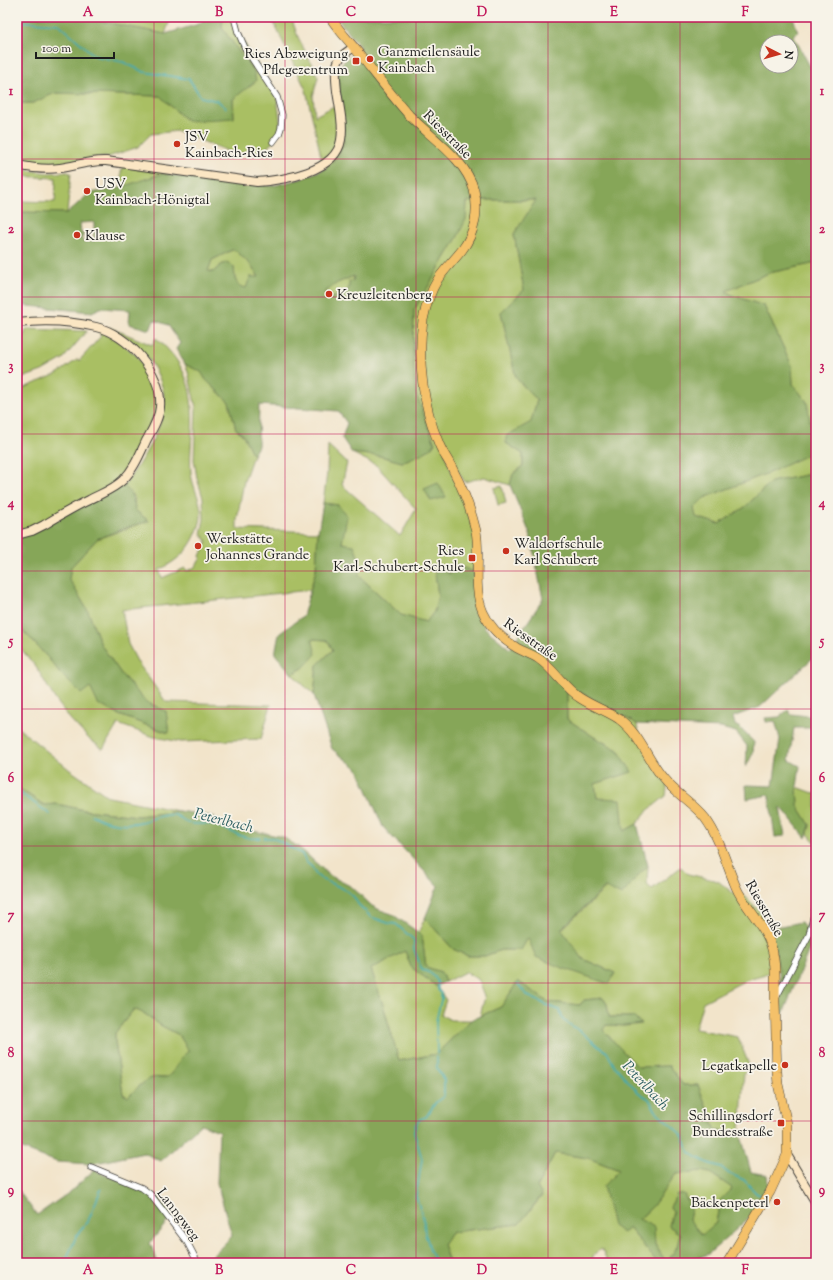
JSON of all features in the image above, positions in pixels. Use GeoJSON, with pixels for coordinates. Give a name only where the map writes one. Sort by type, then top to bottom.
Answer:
{"type":"FeatureCollection","features":[{"type":"Feature","properties":{"kind":"main road","name":"Riesstraße"},"geometry":{"type":"LineString","coordinates":[[330,17],[409,115],[460,163],[468,175],[474,190],[476,207],[472,231],[465,247],[440,276],[426,303],[421,353],[425,390],[432,422],[440,445],[463,490],[472,517],[478,543],[478,594],[484,613],[493,628],[504,639],[549,666],[571,692],[581,699],[622,721],[644,746],[663,778],[698,810],[704,818],[717,840],[741,896],[766,934],[770,943],[775,967],[777,1072],[778,1084],[787,1124],[787,1155],[782,1169],[770,1192],[727,1263]]}},
{"type":"Feature","properties":{"kind":"street"},"geometry":{"type":"LineString","coordinates":[[234,17],[242,43],[277,97],[282,113],[281,128],[279,134],[273,142]]}},
{"type":"Feature","properties":{"kind":"street"},"geometry":{"type":"LineString","coordinates":[[17,165],[46,169],[61,168],[84,162],[106,161],[257,182],[290,178],[315,169],[332,158],[338,150],[341,140],[341,122],[335,78],[337,64],[340,58],[354,47]]}},
{"type":"Feature","properties":{"kind":"street"},"geometry":{"type":"LineString","coordinates":[[17,323],[53,322],[86,325],[97,327],[118,337],[131,346],[147,365],[159,392],[160,406],[156,423],[129,472],[121,482],[44,525],[32,531],[17,535]]}},
{"type":"Feature","properties":{"kind":"street"},"geometry":{"type":"LineString","coordinates":[[775,1000],[809,935],[816,905]]}},
{"type":"Feature","properties":{"kind":"street"},"geometry":{"type":"LineString","coordinates":[[787,1155],[816,1203]]}},
{"type":"Feature","properties":{"kind":"street","name":"Lanngweg"},"geometry":{"type":"LineString","coordinates":[[91,1167],[142,1188],[150,1194],[187,1242],[198,1263]]}},
{"type":"Feature","properties":{"kind":"green space"},"geometry":{"type":"Polygon","coordinates":[[[17,17],[97,17],[100,21],[165,34],[199,24],[207,17],[223,17],[222,28],[254,72],[256,81],[233,99],[234,118],[187,121],[160,96],[55,93],[33,103],[17,103],[17,17]]]}},
{"type":"Feature","properties":{"kind":"green space"},"geometry":{"type":"Polygon","coordinates":[[[97,17],[171,17],[165,34],[99,21],[97,17]]]}},
{"type":"Feature","properties":{"kind":"green space"},"geometry":{"type":"Polygon","coordinates":[[[223,17],[234,17],[238,32],[277,97],[281,128],[273,142],[264,150],[235,154],[177,131],[151,134],[138,147],[108,157],[92,158],[45,167],[17,163],[17,103],[33,103],[55,93],[160,96],[187,121],[234,117],[233,99],[254,72],[222,28],[223,17]]]}},
{"type":"Feature","properties":{"kind":"green space"},"geometry":{"type":"Polygon","coordinates":[[[271,17],[291,17],[298,37],[318,77],[313,96],[315,116],[336,105],[338,78],[344,143],[339,155],[328,167],[323,165],[306,90],[271,17]]]}},
{"type":"Feature","properties":{"kind":"green space"},"geometry":{"type":"Polygon","coordinates":[[[336,17],[793,17],[798,32],[795,34],[759,34],[759,74],[799,74],[799,46],[816,81],[816,263],[769,273],[726,291],[732,295],[764,306],[792,366],[793,384],[807,402],[815,451],[773,471],[704,498],[694,508],[696,517],[719,524],[745,507],[771,482],[816,473],[816,655],[760,707],[733,717],[735,725],[754,742],[753,753],[746,767],[747,746],[736,732],[721,728],[637,724],[578,691],[567,693],[567,719],[594,737],[618,750],[632,772],[595,784],[597,798],[621,799],[624,831],[637,824],[648,866],[641,872],[622,895],[605,888],[561,929],[583,959],[615,973],[609,984],[536,957],[528,938],[521,950],[501,950],[485,956],[468,956],[453,949],[425,918],[438,886],[383,827],[358,769],[332,749],[314,695],[317,665],[333,650],[327,640],[312,639],[316,654],[303,668],[292,674],[275,654],[279,634],[303,616],[316,570],[318,532],[323,503],[338,505],[347,516],[342,543],[354,545],[360,562],[359,576],[401,615],[426,622],[434,612],[438,595],[434,566],[450,574],[451,563],[474,572],[477,607],[485,628],[510,649],[543,599],[530,534],[510,485],[513,474],[523,466],[523,454],[506,443],[506,436],[531,422],[537,400],[516,378],[501,312],[524,290],[514,234],[536,200],[479,200],[467,202],[466,219],[457,238],[414,310],[413,356],[416,394],[435,444],[423,453],[402,462],[380,456],[352,453],[342,438],[347,423],[338,411],[259,405],[258,446],[253,455],[243,435],[236,429],[229,402],[206,380],[201,372],[185,364],[176,349],[180,343],[168,325],[154,320],[150,330],[129,324],[130,310],[100,308],[92,312],[17,305],[17,212],[67,213],[90,193],[115,189],[161,174],[272,186],[301,179],[328,167],[339,155],[344,143],[338,78],[340,65],[360,47],[336,17]],[[94,222],[80,223],[81,233],[83,233],[83,237],[81,237],[83,242],[94,241],[94,222]],[[235,250],[212,260],[208,271],[213,272],[227,262],[234,267],[235,279],[239,286],[246,288],[250,277],[259,277],[251,265],[235,250]],[[354,276],[337,283],[324,294],[332,298],[346,293],[349,288],[349,281],[353,281],[354,276]]]}},
{"type":"Feature","properties":{"kind":"green space"},"geometry":{"type":"Polygon","coordinates":[[[126,164],[187,173],[161,174],[122,187],[121,172],[126,164]]]}},
{"type":"Feature","properties":{"kind":"green space"},"geometry":{"type":"Polygon","coordinates":[[[17,169],[49,173],[71,173],[67,213],[17,212],[17,201],[55,202],[56,178],[17,176],[17,169]]]}},
{"type":"Feature","properties":{"kind":"green space"},"geometry":{"type":"Polygon","coordinates":[[[479,200],[537,200],[514,234],[524,290],[501,312],[516,378],[537,400],[531,423],[506,443],[523,454],[523,467],[513,474],[510,485],[484,477],[465,482],[444,451],[477,537],[473,572],[451,563],[450,574],[434,566],[438,595],[434,612],[426,622],[401,615],[359,576],[360,562],[342,543],[338,505],[323,503],[327,473],[328,445],[347,463],[342,485],[400,536],[416,509],[376,465],[352,453],[380,456],[402,462],[423,453],[435,444],[416,394],[413,356],[414,310],[457,238],[465,219],[467,202],[479,200]]]}},
{"type":"Feature","properties":{"kind":"green space"},"geometry":{"type":"Polygon","coordinates":[[[235,250],[251,265],[259,277],[246,288],[239,286],[235,279],[234,267],[221,265],[213,272],[208,271],[212,260],[235,250]]]}},
{"type":"Feature","properties":{"kind":"green space"},"geometry":{"type":"Polygon","coordinates":[[[816,263],[816,473],[771,482],[745,507],[719,524],[695,517],[694,508],[704,498],[773,471],[807,402],[793,384],[792,366],[764,306],[732,295],[726,291],[769,273],[816,263]]]}},
{"type":"Feature","properties":{"kind":"green space"},"geometry":{"type":"Polygon","coordinates":[[[354,276],[355,277],[346,293],[332,298],[324,294],[337,283],[354,276]]]}},
{"type":"Feature","properties":{"kind":"green space"},"geometry":{"type":"Polygon","coordinates":[[[109,327],[152,345],[156,338],[177,361],[189,387],[192,417],[191,473],[200,505],[201,519],[196,534],[184,552],[173,562],[159,570],[162,578],[185,568],[187,571],[195,567],[201,558],[200,556],[207,541],[201,534],[204,519],[203,498],[197,478],[194,460],[196,408],[185,364],[202,372],[206,380],[229,402],[236,429],[243,435],[253,455],[244,481],[237,520],[237,529],[318,532],[316,570],[310,590],[122,610],[128,644],[138,663],[166,702],[271,705],[261,739],[181,742],[154,737],[118,724],[103,749],[89,739],[70,719],[55,699],[36,667],[17,644],[17,626],[29,637],[61,674],[90,687],[99,704],[119,715],[168,733],[166,711],[146,702],[122,675],[101,645],[88,611],[69,579],[71,567],[97,539],[148,521],[135,510],[134,497],[124,486],[142,460],[158,428],[164,409],[163,391],[157,373],[147,357],[129,339],[109,327]]]}},
{"type":"Feature","properties":{"kind":"green space"},"geometry":{"type":"Polygon","coordinates":[[[27,329],[87,331],[63,359],[42,371],[17,380],[17,347],[27,329]]]}},
{"type":"Feature","properties":{"kind":"green space"},"geometry":{"type":"Polygon","coordinates":[[[101,332],[119,341],[137,356],[148,373],[155,389],[157,410],[138,451],[118,483],[43,524],[17,534],[17,391],[57,374],[78,359],[79,361],[101,336],[99,334],[101,332]]]}},
{"type":"Feature","properties":{"kind":"green space"},"geometry":{"type":"Polygon","coordinates":[[[118,483],[126,488],[131,494],[134,501],[135,510],[149,521],[125,528],[97,539],[71,567],[69,579],[88,611],[101,645],[122,675],[146,702],[166,711],[169,733],[119,715],[98,704],[90,687],[81,694],[17,626],[17,534],[31,529],[118,483]]]}},
{"type":"Feature","properties":{"kind":"green space"},"geometry":{"type":"Polygon","coordinates":[[[438,483],[446,497],[431,501],[424,489],[438,483]]]}},
{"type":"Feature","properties":{"kind":"green space"},"geometry":{"type":"Polygon","coordinates":[[[502,486],[506,503],[498,505],[494,488],[502,486]]]}},
{"type":"Feature","properties":{"kind":"green space"},"geometry":{"type":"Polygon","coordinates":[[[311,639],[327,640],[333,650],[317,665],[314,695],[292,674],[303,668],[311,639]]]}},
{"type":"Feature","properties":{"kind":"green space"},"geometry":{"type":"Polygon","coordinates":[[[578,691],[637,724],[639,733],[668,780],[666,796],[646,812],[637,824],[624,831],[597,799],[595,784],[631,772],[618,750],[594,737],[567,719],[567,693],[578,691]]]}},
{"type":"Feature","properties":{"kind":"green space"},"geometry":{"type":"Polygon","coordinates":[[[788,710],[791,714],[816,717],[816,728],[794,728],[789,760],[800,766],[797,787],[798,806],[810,825],[806,838],[782,808],[780,808],[785,836],[775,837],[769,795],[747,799],[746,785],[773,786],[780,739],[775,721],[766,722],[765,718],[779,717],[788,710]]]}},
{"type":"Feature","properties":{"kind":"green space"},"geometry":{"type":"Polygon","coordinates":[[[17,727],[70,770],[109,797],[179,811],[138,816],[84,810],[57,804],[44,805],[17,787],[17,727]]]}},
{"type":"Feature","properties":{"kind":"green space"},"geometry":{"type":"Polygon","coordinates":[[[17,787],[44,805],[57,804],[84,810],[138,816],[179,811],[211,816],[238,828],[283,837],[300,848],[329,875],[352,887],[372,906],[392,914],[422,935],[426,967],[441,972],[445,982],[436,986],[411,967],[405,951],[371,969],[399,1061],[436,1054],[471,1020],[501,1007],[518,981],[548,1002],[580,1005],[584,1000],[603,998],[607,1004],[609,1017],[633,1017],[642,1024],[625,1026],[606,1025],[603,1030],[638,1067],[669,1066],[683,1085],[698,1085],[716,1131],[740,1132],[751,1172],[767,1175],[768,1184],[751,1216],[708,1254],[691,1261],[679,1261],[670,1258],[677,1247],[680,1234],[669,1226],[673,1211],[670,1207],[677,1194],[684,1194],[691,1210],[689,1220],[702,1235],[716,1223],[720,1200],[732,1188],[710,1173],[701,1171],[676,1174],[652,1207],[639,1219],[654,1227],[655,1245],[666,1262],[658,1263],[629,1228],[623,1233],[613,1226],[603,1186],[619,1170],[588,1158],[555,1153],[537,1187],[542,1195],[519,1224],[452,1232],[443,1244],[449,1263],[205,1263],[232,1236],[217,1183],[219,1131],[201,1124],[161,1161],[144,1153],[91,1164],[57,1162],[17,1147],[17,787]],[[134,1009],[115,1033],[123,1094],[128,1097],[149,1079],[166,1077],[170,1075],[181,1059],[189,1051],[179,1035],[162,1026],[145,1014],[134,1009]]]}},
{"type":"Feature","properties":{"kind":"green space"},"geometry":{"type":"Polygon","coordinates":[[[797,787],[816,794],[816,843],[808,834],[810,825],[798,806],[797,787]]]}},
{"type":"Feature","properties":{"kind":"green space"},"geometry":{"type":"Polygon","coordinates":[[[648,866],[647,885],[652,889],[681,867],[688,874],[718,881],[733,893],[745,896],[774,926],[771,928],[779,970],[748,979],[703,1002],[695,1029],[738,1037],[749,1065],[744,1073],[740,1132],[716,1131],[698,1085],[683,1085],[669,1066],[638,1067],[602,1030],[606,1025],[625,1026],[633,1017],[609,1017],[607,1004],[603,998],[584,1000],[580,1005],[548,1002],[518,982],[501,1007],[480,1016],[485,996],[479,980],[465,972],[445,982],[441,972],[426,967],[422,936],[418,933],[425,918],[453,949],[468,956],[485,956],[501,950],[520,950],[528,938],[608,984],[615,973],[583,959],[561,930],[606,888],[641,872],[648,866]]]}},
{"type":"Feature","properties":{"kind":"green space"},"geometry":{"type":"Polygon","coordinates":[[[801,922],[808,932],[810,947],[781,1019],[779,970],[770,928],[801,922]]]}},
{"type":"Feature","properties":{"kind":"green space"},"geometry":{"type":"Polygon","coordinates":[[[405,951],[411,967],[436,986],[446,1000],[441,1015],[451,1020],[471,1020],[436,1054],[399,1061],[371,969],[405,951]]]}},
{"type":"Feature","properties":{"kind":"green space"},"geometry":{"type":"Polygon","coordinates":[[[134,1009],[179,1035],[190,1052],[170,1075],[165,1078],[152,1078],[137,1088],[127,1098],[123,1094],[115,1033],[134,1009]]]}},
{"type":"Feature","properties":{"kind":"green space"},"geometry":{"type":"Polygon","coordinates":[[[555,1153],[588,1158],[619,1170],[629,1228],[658,1263],[608,1263],[602,1249],[595,1253],[590,1263],[449,1263],[443,1244],[452,1232],[519,1224],[542,1196],[537,1187],[555,1153]]]}},
{"type":"Feature","properties":{"kind":"green space"},"geometry":{"type":"Polygon","coordinates":[[[94,1170],[157,1195],[172,1216],[150,1243],[158,1263],[17,1263],[17,1189],[37,1215],[70,1192],[94,1170]]]}},
{"type":"Feature","properties":{"kind":"green space"},"geometry":{"type":"Polygon","coordinates":[[[701,1171],[710,1173],[732,1188],[720,1200],[716,1223],[702,1236],[689,1220],[691,1210],[677,1194],[670,1207],[673,1211],[669,1226],[680,1234],[676,1249],[666,1262],[639,1219],[652,1207],[676,1174],[701,1171]]]}},
{"type":"Feature","properties":{"kind":"waterway"},"geometry":{"type":"LineString","coordinates":[[17,21],[59,24],[95,56],[123,62],[144,72],[189,79],[201,97],[218,101],[226,108]]}},
{"type":"Feature","properties":{"kind":"waterway"},"geometry":{"type":"LineString","coordinates":[[17,791],[50,814]]}},
{"type":"Feature","properties":{"kind":"waterway","name":"Peterlbach"},"geometry":{"type":"LineString","coordinates":[[92,815],[111,822],[125,824],[138,823],[164,815],[175,815],[189,823],[210,824],[246,838],[260,838]]}},
{"type":"Feature","properties":{"kind":"waterway","name":"Peterlbach"},"geometry":{"type":"LineString","coordinates":[[264,838],[273,838],[302,854],[316,875],[348,892],[371,917],[396,924],[414,940],[414,949],[422,970],[432,974],[436,979],[438,990],[441,993],[442,999]]}},
{"type":"Feature","properties":{"kind":"waterway","name":"Peterlbach"},"geometry":{"type":"LineString","coordinates":[[518,984],[528,996],[560,1010],[563,1020],[607,1052],[614,1065],[638,1092],[649,1099],[656,1111],[682,1135],[688,1151],[698,1158],[721,1167],[728,1173],[744,1180],[756,1193],[763,1197]]}},
{"type":"Feature","properties":{"kind":"waterway"},"geometry":{"type":"LineString","coordinates":[[437,1054],[436,1021],[441,996]]}},
{"type":"Feature","properties":{"kind":"waterway"},"geometry":{"type":"LineString","coordinates":[[430,1263],[434,1258],[430,1251],[425,1234],[424,1222],[416,1196],[422,1159],[414,1132],[416,1124],[420,1119],[426,1117],[436,1102],[444,1096],[444,1080],[437,1068],[437,1057]]}},
{"type":"Feature","properties":{"kind":"waterway"},"geometry":{"type":"LineString","coordinates":[[63,1263],[67,1258],[76,1237],[89,1219],[101,1189]]}},
{"type":"Feature","properties":{"kind":"place","name":"Ganzmeilensäule Kainbach"},"geometry":{"type":"Point","coordinates":[370,59]}},
{"type":"Feature","properties":{"kind":"place","name":"Ries Abzweigung Pflegezentrum"},"geometry":{"type":"Point","coordinates":[356,61]}},
{"type":"Feature","properties":{"kind":"place","name":"JSV Kainbach-Ries"},"geometry":{"type":"Point","coordinates":[177,144]}},
{"type":"Feature","properties":{"kind":"place","name":"USV Kainbach-Hönigtal"},"geometry":{"type":"Point","coordinates":[87,191]}},
{"type":"Feature","properties":{"kind":"place","name":"Klause"},"geometry":{"type":"Point","coordinates":[77,235]}},
{"type":"Feature","properties":{"kind":"place","name":"Kreuzleitenberg"},"geometry":{"type":"Point","coordinates":[329,294]}},
{"type":"Feature","properties":{"kind":"place","name":"Werkstätte Johannes Grande"},"geometry":{"type":"Point","coordinates":[198,546]}},
{"type":"Feature","properties":{"kind":"place","name":"Waldorfschule Karl Schubert"},"geometry":{"type":"Point","coordinates":[506,551]}},
{"type":"Feature","properties":{"kind":"place","name":"Ries Karl-Schubert-Schule"},"geometry":{"type":"Point","coordinates":[472,558]}},
{"type":"Feature","properties":{"kind":"place","name":"Legatkapelle"},"geometry":{"type":"Point","coordinates":[785,1065]}},
{"type":"Feature","properties":{"kind":"place","name":"Schillingsdorf Bundesstraße"},"geometry":{"type":"Point","coordinates":[781,1123]}},
{"type":"Feature","properties":{"kind":"place","name":"Bäckenpeterl"},"geometry":{"type":"Point","coordinates":[777,1202]}}]}
